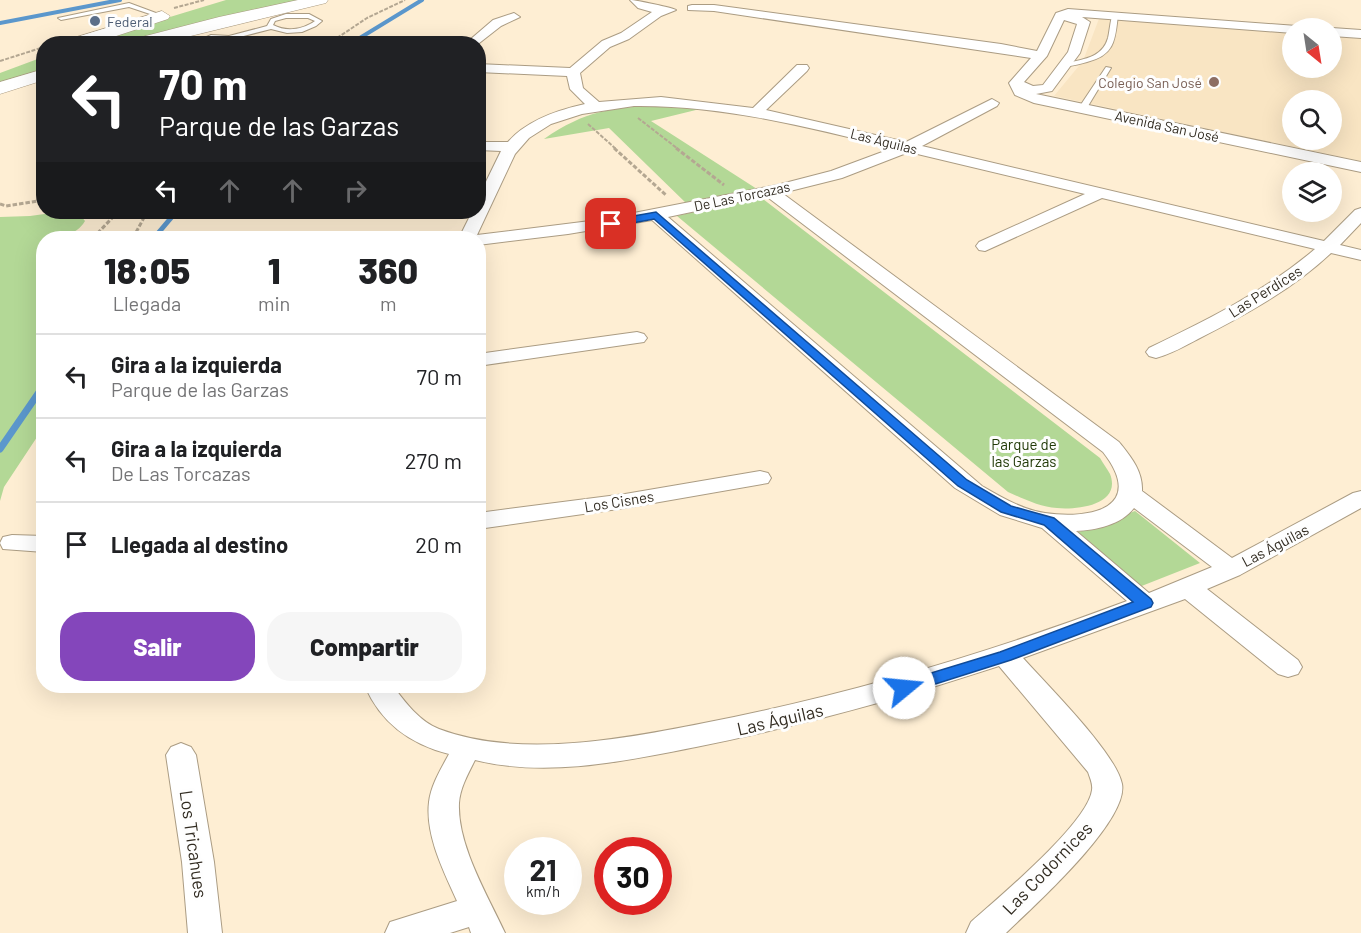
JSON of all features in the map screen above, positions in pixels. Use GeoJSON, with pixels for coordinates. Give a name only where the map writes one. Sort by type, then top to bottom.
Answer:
{"type":"FeatureCollection","features":[{"type":"Feature","properties":{"kind":"main road"},"geometry":{"type":"LineString","coordinates":[[267,0],[304,6]]}},
{"type":"Feature","properties":{"kind":"main road"},"geometry":{"type":"LineString","coordinates":[[171,36],[304,6]]}},
{"type":"Feature","properties":{"kind":"main road"},"geometry":{"type":"LineString","coordinates":[[98,36],[184,10]]}},
{"type":"Feature","properties":{"kind":"main road"},"geometry":{"type":"LineString","coordinates":[[0,88],[36,77]]}},
{"type":"Feature","properties":{"kind":"street"},"geometry":{"type":"LineString","coordinates":[[692,8],[704,0],[982,39],[1047,44]]}},
{"type":"Feature","properties":{"kind":"street"},"geometry":{"type":"LineString","coordinates":[[606,44],[613,30],[638,2],[667,10]]}},
{"type":"Feature","properties":{"kind":"street"},"geometry":{"type":"LineString","coordinates":[[486,68],[573,72],[606,44],[625,36],[657,14],[667,10],[692,8],[714,8],[1001,48],[1041,56]]}},
{"type":"Feature","properties":{"kind":"street"},"geometry":{"type":"LineString","coordinates":[[1056,10],[1084,22],[1074,53],[1047,88],[1032,90],[1016,84],[1041,56],[1047,44],[1056,10]]}},
{"type":"Feature","properties":{"kind":"street"},"geometry":{"type":"LineString","coordinates":[[1056,10],[1282,28]]}},
{"type":"Feature","properties":{"kind":"street"},"geometry":{"type":"LineString","coordinates":[[481,36],[497,23],[514,16]]}},
{"type":"Feature","properties":{"kind":"street"},"geometry":{"type":"LineString","coordinates":[[1342,33],[1361,34]]}},
{"type":"Feature","properties":{"kind":"street"},"geometry":{"type":"LineString","coordinates":[[756,112],[802,68]]}},
{"type":"Feature","properties":{"kind":"street"},"geometry":{"type":"LineString","coordinates":[[573,72],[577,89],[595,106]]}},
{"type":"Feature","properties":{"kind":"street","name":"Avenida San José"},"geometry":{"type":"LineString","coordinates":[[1016,84],[1020,92],[1033,98],[1361,167]]}},
{"type":"Feature","properties":{"kind":"street","name":"Las Águilas"},"geometry":{"type":"LineString","coordinates":[[486,199],[511,147],[538,125],[574,111],[618,102],[680,102],[756,112],[1361,255]]}},
{"type":"Feature","properties":{"kind":"street","name":"De Las Torcazas"},"geometry":{"type":"LineString","coordinates":[[486,239],[542,234],[656,215],[845,171],[906,147],[992,103]]}},
{"type":"Feature","properties":{"kind":"street"},"geometry":{"type":"LineString","coordinates":[[486,146],[511,147]]}},
{"type":"Feature","properties":{"kind":"street"},"geometry":{"type":"LineString","coordinates":[[656,215],[963,483],[1006,509],[1049,521],[1073,524],[1096,520],[1124,507],[1131,494],[1133,480],[1126,464],[1110,447],[769,190]]}},
{"type":"Feature","properties":{"kind":"street"},"geometry":{"type":"LineString","coordinates":[[985,246],[1100,193]]}},
{"type":"Feature","properties":{"kind":"street","name":"Las Perdices"},"geometry":{"type":"LineString","coordinates":[[1156,352],[1238,309],[1308,265],[1329,247],[1361,213]]}},
{"type":"Feature","properties":{"kind":"street"},"geometry":{"type":"LineString","coordinates":[[486,359],[637,338]]}},
{"type":"Feature","properties":{"kind":"street","name":"Los Cisnes"},"geometry":{"type":"LineString","coordinates":[[486,520],[626,501],[760,478]]}},
{"type":"Feature","properties":{"kind":"street"},"geometry":{"type":"LineString","coordinates":[[1131,494],[1231,569]]}},
{"type":"Feature","properties":{"kind":"street","name":"Las Águilas"},"geometry":{"type":"LineString","coordinates":[[384,693],[398,714],[424,735],[467,748],[530,756],[561,756],[658,744],[841,705],[1006,656],[1188,588],[1231,569],[1361,498]]}},
{"type":"Feature","properties":{"kind":"street"},"geometry":{"type":"LineString","coordinates":[[1049,521],[1145,603]]}},
{"type":"Feature","properties":{"kind":"street"},"geometry":{"type":"LineString","coordinates":[[12,543],[36,544]]}},
{"type":"Feature","properties":{"kind":"street"},"geometry":{"type":"LineString","coordinates":[[1188,588],[1288,667]]}},
{"type":"Feature","properties":{"kind":"street","name":"Las Codornices"},"geometry":{"type":"LineString","coordinates":[[983,933],[1075,843],[1104,805],[1108,792],[1106,780],[1099,765],[1006,656]]}},
{"type":"Feature","properties":{"kind":"street"},"geometry":{"type":"LineString","coordinates":[[402,933],[482,922],[453,851],[443,806],[451,780],[467,748]]}},
{"type":"Feature","properties":{"kind":"street","name":"Los Tricahues"},"geometry":{"type":"LineString","coordinates":[[181,755],[194,832],[205,933]]}},
{"type":"Feature","properties":{"kind":"lane"},"geometry":{"type":"LineString","coordinates":[[61,18],[129,5],[161,16]]}},
{"type":"Feature","properties":{"kind":"lane"},"geometry":{"type":"LineString","coordinates":[[242,36],[271,27],[298,30],[313,27],[319,21],[304,6],[273,20],[269,25],[271,27]]}},
{"type":"Feature","properties":{"kind":"lane"},"geometry":{"type":"LineString","coordinates":[[1066,65],[1101,57],[1106,53],[1111,41],[1115,15]]}},
{"type":"Feature","properties":{"kind":"lane"},"geometry":{"type":"LineString","coordinates":[[1082,109],[1108,68]]}},
{"type":"Feature","properties":{"kind":"path"},"geometry":{"type":"LineString","coordinates":[[340,36],[368,18],[405,0]]}},
{"type":"Feature","properties":{"kind":"path"},"geometry":{"type":"LineString","coordinates":[[0,61],[36,50]]}},
{"type":"Feature","properties":{"kind":"path"},"geometry":{"type":"LineString","coordinates":[[618,102],[740,197]]}},
{"type":"Feature","properties":{"kind":"path"},"geometry":{"type":"LineString","coordinates":[[574,111],[682,210]]}},
{"type":"Feature","properties":{"kind":"path"},"geometry":{"type":"LineString","coordinates":[[0,204],[6,206],[36,201]]}},
{"type":"Feature","properties":{"kind":"path"},"geometry":{"type":"LineString","coordinates":[[100,231],[111,219]]}},
{"type":"Feature","properties":{"kind":"shaded area","name":"Colegio San José"},"geometry":{"type":"Polygon","coordinates":[[[1100,16],[1282,32],[1282,78],[1342,78],[1342,37],[1361,39],[1361,161],[1309,150],[1342,150],[1342,90],[1282,90],[1282,144],[1054,96],[1083,61],[1100,16]]]}},
{"type":"Feature","properties":{"kind":"green space"},"geometry":{"type":"Polygon","coordinates":[[[226,0],[308,0],[156,36],[107,36],[226,0]]]}},
{"type":"Feature","properties":{"kind":"green space"},"geometry":{"type":"Polygon","coordinates":[[[36,60],[36,73],[0,85],[0,73],[36,60]]]}},
{"type":"Feature","properties":{"kind":"green space"},"geometry":{"type":"Polygon","coordinates":[[[662,105],[700,109],[651,121],[757,189],[688,205],[609,128],[544,139],[586,116],[613,109],[662,105]]]}},
{"type":"Feature","properties":{"kind":"green space","name":"Parque de las Garzas"},"geometry":{"type":"Polygon","coordinates":[[[759,196],[1100,458],[1110,474],[1112,484],[1110,493],[1096,503],[1066,508],[1038,504],[1008,492],[677,216],[759,196]]]}},
{"type":"Feature","properties":{"kind":"green space"},"geometry":{"type":"Polygon","coordinates":[[[36,215],[36,219],[83,219],[85,221],[75,231],[36,231],[36,439],[4,487],[0,501],[0,217],[36,215]]]}},
{"type":"Feature","properties":{"kind":"green space"},"geometry":{"type":"Polygon","coordinates":[[[1135,511],[1200,563],[1134,589],[1071,535],[1135,511]]]}},
{"type":"Feature","properties":{"kind":"waterway"},"geometry":{"type":"LineString","coordinates":[[0,23],[120,0]]}},
{"type":"Feature","properties":{"kind":"waterway"},"geometry":{"type":"LineString","coordinates":[[363,36],[422,0]]}},
{"type":"Feature","properties":{"kind":"waterway"},"geometry":{"type":"LineString","coordinates":[[160,231],[170,219]]}},
{"type":"Feature","properties":{"kind":"waterway"},"geometry":{"type":"LineString","coordinates":[[0,449],[36,397]]}},
{"type":"Feature","properties":{"kind":"place","name":"Federal"},"geometry":{"type":"Point","coordinates":[95,21]}},
{"type":"Feature","properties":{"kind":"place","name":"Colegio San José"},"geometry":{"type":"Point","coordinates":[1214,82]}},
{"type":"Feature","properties":{"kind":"route"},"geometry":{"type":"LineString","coordinates":[[611,224],[656,215],[963,483],[1006,509],[1049,521],[1145,603],[1006,656],[904,688]]}}]}
